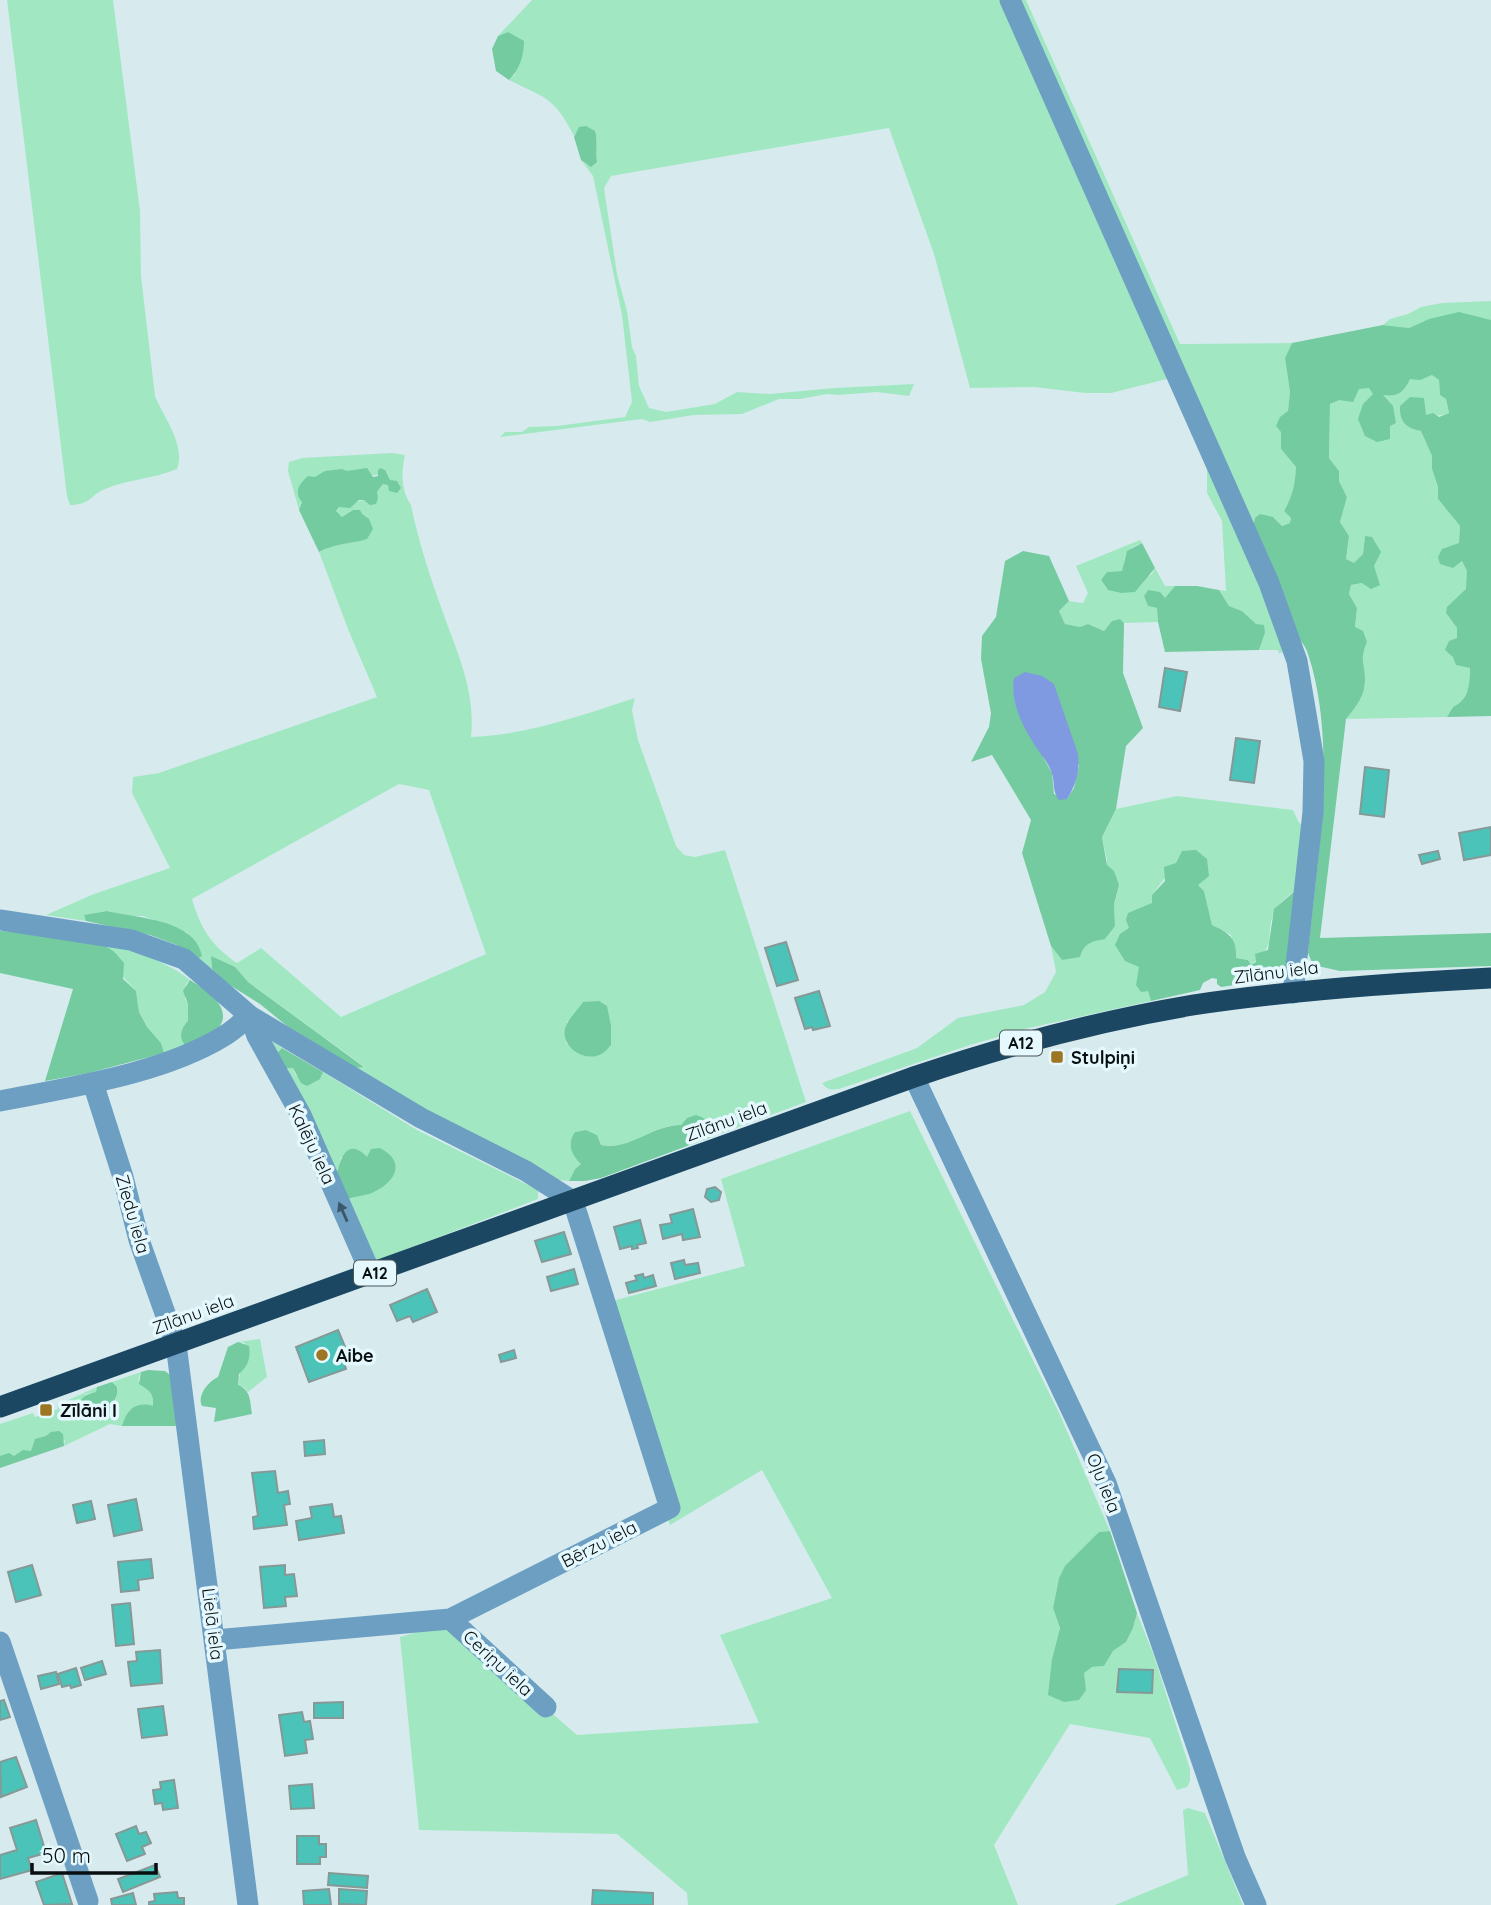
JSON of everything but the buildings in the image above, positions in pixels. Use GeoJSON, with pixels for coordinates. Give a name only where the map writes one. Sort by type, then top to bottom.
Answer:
{"type":"FeatureCollection","features":[{"type":"Feature","properties":{"kind":"highway","name":"Zīlānu iela"},"geometry":{"type":"LineString","coordinates":[[0,1407],[914,1077],[1030,1041],[1194,1005],[1390,983],[1491,978]]}},
{"type":"Feature","properties":{"kind":"street"},"geometry":{"type":"LineString","coordinates":[[1010,0],[1269,583],[1297,661],[1314,761],[1313,812],[1293,993]]}},
{"type":"Feature","properties":{"kind":"street"},"geometry":{"type":"LineString","coordinates":[[0,919],[131,940],[184,959],[250,1016],[421,1118],[526,1171],[573,1201]]}},
{"type":"Feature","properties":{"kind":"street"},"geometry":{"type":"LineString","coordinates":[[0,1101],[93,1083],[150,1067],[199,1049],[225,1035],[250,1016]]}},
{"type":"Feature","properties":{"kind":"street","name":"Kalēju iela"},"geometry":{"type":"LineString","coordinates":[[250,1016],[257,1036],[300,1115],[371,1274]]}},
{"type":"Feature","properties":{"kind":"street","name":"Oļu iela"},"geometry":{"type":"LineString","coordinates":[[914,1077],[1106,1483],[1235,1857],[1255,1905]]}},
{"type":"Feature","properties":{"kind":"street","name":"Ziedu iela"},"geometry":{"type":"LineString","coordinates":[[93,1083],[123,1177],[139,1240],[176,1344]]}},
{"type":"Feature","properties":{"kind":"street","name":"Bērzu iela"},"geometry":{"type":"LineString","coordinates":[[215,1640],[450,1619],[670,1508],[573,1201]]}},
{"type":"Feature","properties":{"kind":"street","name":"Lielā iela"},"geometry":{"type":"LineString","coordinates":[[176,1344],[248,1905]]}},
{"type":"Feature","properties":{"kind":"street","name":"Ceriņu iela"},"geometry":{"type":"LineString","coordinates":[[450,1619],[546,1707]]}},
{"type":"Feature","properties":{"kind":"street"},"geometry":{"type":"LineString","coordinates":[[0,1642],[88,1901]]}},
{"type":"Feature","properties":{"kind":"green space"},"geometry":{"type":"Polygon","coordinates":[[[7,0],[113,0],[140,211],[141,276],[155,396],[179,451],[177,469],[100,491],[86,502],[77,505],[70,505],[67,496],[7,0]]]}},
{"type":"Feature","properties":{"kind":"green space"},"geometry":{"type":"Polygon","coordinates":[[[532,0],[1005,0],[1210,464],[1285,650],[1279,654],[1278,650],[1259,650],[1265,633],[1242,611],[1229,606],[1219,590],[1226,591],[1222,521],[1207,493],[1207,467],[1167,379],[1111,393],[1034,387],[970,388],[934,254],[889,128],[611,176],[604,188],[617,274],[636,356],[639,386],[649,408],[666,412],[715,404],[737,392],[770,394],[914,384],[909,396],[877,392],[827,394],[800,399],[779,399],[742,414],[694,415],[650,422],[642,419],[500,437],[505,432],[522,432],[529,427],[625,417],[632,402],[622,315],[593,176],[581,160],[587,165],[597,140],[580,127],[574,136],[555,106],[509,80],[515,74],[508,32],[498,36],[532,0]]]}},
{"type":"Feature","properties":{"kind":"green space"},"geometry":{"type":"Polygon","coordinates":[[[1018,0],[1026,0],[1180,344],[1292,343],[1285,358],[1290,392],[1288,411],[1281,432],[1281,449],[1296,467],[1296,473],[1284,511],[1291,518],[1290,523],[1282,526],[1273,517],[1261,538],[1271,575],[1018,0]]]}},
{"type":"Feature","properties":{"kind":"green space"},"geometry":{"type":"Polygon","coordinates":[[[508,32],[524,41],[520,62],[509,80],[496,71],[492,49],[498,36],[508,32]]]}},
{"type":"Feature","properties":{"kind":"green space"},"geometry":{"type":"Polygon","coordinates":[[[586,126],[595,131],[596,135],[597,162],[591,167],[581,160],[574,137],[579,127],[586,126]]]}},
{"type":"Feature","properties":{"kind":"green space"},"geometry":{"type":"Polygon","coordinates":[[[1491,301],[1491,320],[1467,316],[1429,319],[1409,328],[1383,325],[1390,319],[1421,307],[1442,303],[1491,301]]]}},
{"type":"Feature","properties":{"kind":"green space"},"geometry":{"type":"Polygon","coordinates":[[[1459,312],[1491,320],[1491,716],[1447,717],[1465,696],[1469,686],[1470,668],[1456,665],[1453,657],[1445,650],[1449,641],[1457,638],[1457,628],[1446,613],[1447,607],[1466,589],[1467,571],[1462,561],[1453,568],[1440,564],[1438,557],[1442,549],[1459,543],[1460,526],[1438,499],[1432,456],[1421,431],[1404,423],[1400,412],[1400,406],[1410,397],[1424,398],[1426,415],[1433,413],[1439,417],[1449,413],[1446,399],[1440,395],[1439,380],[1432,375],[1420,380],[1410,379],[1400,393],[1383,395],[1393,406],[1396,423],[1390,426],[1390,439],[1377,442],[1365,436],[1358,419],[1363,404],[1373,394],[1369,388],[1359,389],[1353,402],[1339,400],[1330,404],[1329,458],[1339,471],[1339,481],[1347,497],[1340,522],[1349,536],[1346,559],[1354,563],[1363,554],[1365,536],[1372,537],[1381,552],[1374,566],[1380,585],[1371,589],[1362,583],[1351,585],[1349,594],[1357,608],[1355,627],[1363,631],[1367,642],[1363,658],[1365,686],[1359,701],[1346,719],[1320,938],[1491,933],[1491,966],[1340,971],[1313,965],[1308,953],[1323,802],[1322,726],[1317,689],[1307,651],[1289,623],[1265,551],[1253,527],[1255,518],[1260,514],[1273,517],[1282,526],[1290,523],[1291,518],[1284,511],[1293,489],[1296,467],[1281,449],[1281,432],[1276,426],[1280,417],[1288,411],[1290,392],[1285,358],[1292,343],[1383,325],[1409,328],[1429,319],[1459,312]]]}},
{"type":"Feature","properties":{"kind":"green space"},"geometry":{"type":"Polygon","coordinates":[[[1432,375],[1439,380],[1440,395],[1446,399],[1449,413],[1430,415],[1400,406],[1400,412],[1404,423],[1421,431],[1432,456],[1438,499],[1460,526],[1459,543],[1467,571],[1467,589],[1446,613],[1457,628],[1457,638],[1449,642],[1470,668],[1470,687],[1461,703],[1453,707],[1447,717],[1346,719],[1362,696],[1365,680],[1363,658],[1367,642],[1355,627],[1357,608],[1349,594],[1351,585],[1362,583],[1374,566],[1365,536],[1363,554],[1354,564],[1346,559],[1349,536],[1340,522],[1347,497],[1339,481],[1339,471],[1329,458],[1330,404],[1359,389],[1369,387],[1373,394],[1379,394],[1410,379],[1432,375]]]}},
{"type":"Feature","properties":{"kind":"green space"},"geometry":{"type":"Polygon","coordinates":[[[392,453],[405,455],[404,487],[429,571],[464,672],[471,704],[471,737],[534,728],[635,698],[632,710],[638,740],[676,846],[684,855],[695,857],[725,850],[806,1102],[714,1136],[714,1127],[687,1118],[681,1125],[611,1146],[601,1145],[597,1135],[586,1130],[575,1132],[581,1164],[569,1181],[559,1180],[446,1122],[356,1068],[365,1067],[248,982],[235,968],[211,956],[212,969],[197,959],[188,933],[143,916],[126,916],[107,911],[84,915],[86,921],[46,915],[94,894],[170,868],[132,793],[133,777],[159,773],[377,697],[319,552],[332,545],[357,542],[353,510],[342,517],[336,512],[339,507],[364,500],[377,492],[383,484],[397,481],[390,481],[387,471],[361,475],[327,471],[317,476],[308,488],[299,510],[288,471],[289,462],[302,458],[392,453]],[[399,784],[192,899],[203,928],[220,950],[237,963],[261,948],[341,1017],[486,954],[429,790],[399,784]],[[583,1002],[574,1017],[567,1022],[566,1043],[578,1053],[590,1057],[583,1002]]]}},
{"type":"Feature","properties":{"kind":"green space"},"geometry":{"type":"Polygon","coordinates":[[[367,468],[373,477],[378,476],[378,470],[381,468],[386,471],[390,480],[397,481],[401,488],[397,493],[389,491],[388,485],[383,484],[377,492],[376,504],[370,505],[359,500],[350,508],[339,507],[336,511],[342,517],[353,510],[360,510],[369,519],[373,529],[367,539],[319,552],[299,510],[302,502],[298,495],[300,485],[308,476],[315,477],[325,471],[367,468]]]}},
{"type":"Feature","properties":{"kind":"green space"},"geometry":{"type":"Polygon","coordinates":[[[1140,540],[1142,543],[1130,549],[1126,555],[1122,571],[1107,572],[1101,580],[1107,589],[1121,593],[1152,574],[1155,568],[1165,586],[1175,586],[1165,598],[1148,590],[1144,596],[1148,606],[1157,608],[1158,622],[1124,623],[1120,619],[1112,621],[1104,631],[1088,624],[1080,627],[1065,624],[1059,611],[1069,601],[1083,603],[1088,593],[1076,566],[1140,540]]]}},
{"type":"Feature","properties":{"kind":"green space"},"geometry":{"type":"Polygon","coordinates":[[[1142,543],[1155,568],[1135,592],[1108,590],[1101,580],[1107,572],[1122,571],[1127,551],[1142,543]]]}},
{"type":"Feature","properties":{"kind":"green space"},"geometry":{"type":"Polygon","coordinates":[[[1023,551],[1049,556],[1069,601],[1059,611],[1065,624],[1080,627],[1088,624],[1104,631],[1112,621],[1120,619],[1124,623],[1123,673],[1143,728],[1126,746],[1116,809],[1102,837],[1107,865],[1114,871],[1119,885],[1114,904],[1115,926],[1105,939],[1086,946],[1080,957],[1062,960],[1051,946],[1022,853],[1031,820],[992,755],[971,762],[989,727],[991,713],[981,659],[982,636],[996,617],[1005,561],[1023,551]],[[1043,757],[1052,773],[1054,794],[1067,799],[1074,788],[1079,765],[1043,757]]]}},
{"type":"Feature","properties":{"kind":"green space"},"geometry":{"type":"Polygon","coordinates":[[[1175,586],[1219,590],[1229,606],[1242,611],[1256,624],[1264,625],[1265,633],[1259,650],[1165,652],[1157,608],[1148,606],[1144,596],[1148,590],[1160,592],[1165,598],[1175,586]]]}},
{"type":"Feature","properties":{"kind":"green space"},"geometry":{"type":"Polygon","coordinates":[[[1177,796],[1293,810],[1299,823],[1306,826],[1302,885],[1276,908],[1271,921],[1268,945],[1251,965],[1248,960],[1236,958],[1231,935],[1212,925],[1204,891],[1176,863],[1152,895],[1152,903],[1130,928],[1151,1001],[1029,1028],[839,1089],[829,1089],[822,1083],[917,1048],[958,1018],[1024,1005],[1045,992],[1056,972],[1051,946],[1062,960],[1115,926],[1114,904],[1119,885],[1107,865],[1102,837],[1116,809],[1177,796]]]}},
{"type":"Feature","properties":{"kind":"green space"},"geometry":{"type":"Polygon","coordinates":[[[1196,850],[1207,859],[1209,876],[1198,885],[1204,891],[1212,925],[1231,937],[1236,958],[1248,960],[1251,965],[1256,962],[1255,954],[1268,950],[1274,909],[1302,885],[1289,977],[1221,987],[1217,984],[1217,979],[1212,978],[1203,983],[1200,990],[1151,1001],[1148,991],[1141,992],[1136,985],[1139,967],[1125,961],[1115,945],[1120,934],[1129,928],[1126,920],[1128,913],[1152,903],[1152,895],[1165,881],[1164,867],[1176,863],[1182,851],[1196,850]]]}},
{"type":"Feature","properties":{"kind":"green space"},"geometry":{"type":"Polygon","coordinates":[[[107,911],[177,927],[189,934],[202,956],[197,959],[177,945],[150,935],[86,921],[84,915],[107,911]]]}},
{"type":"Feature","properties":{"kind":"green space"},"geometry":{"type":"Polygon","coordinates":[[[0,931],[75,937],[103,945],[113,951],[124,963],[123,979],[136,991],[139,1012],[147,1027],[161,1043],[164,1053],[89,1073],[45,1081],[73,989],[0,973],[0,931]]]}},
{"type":"Feature","properties":{"kind":"green space"},"geometry":{"type":"Polygon","coordinates":[[[91,942],[143,955],[190,980],[186,984],[185,999],[188,1004],[188,1047],[164,1053],[161,1043],[147,1027],[139,1012],[136,991],[91,942]]]}},
{"type":"Feature","properties":{"kind":"green space"},"geometry":{"type":"Polygon","coordinates":[[[211,956],[235,967],[248,982],[364,1067],[356,1068],[287,1026],[260,1004],[225,982],[212,969],[211,956]]]}},
{"type":"Feature","properties":{"kind":"green space"},"geometry":{"type":"Polygon","coordinates":[[[190,980],[216,1000],[223,1014],[215,1032],[188,1047],[182,1041],[181,1034],[188,1021],[188,1004],[183,991],[190,980]]]}},
{"type":"Feature","properties":{"kind":"green space"},"geometry":{"type":"Polygon","coordinates":[[[599,1001],[607,1006],[611,1045],[597,1056],[590,1057],[571,1048],[565,1036],[565,1029],[583,1002],[599,1001]]]}},
{"type":"Feature","properties":{"kind":"green space"},"geometry":{"type":"Polygon","coordinates":[[[269,1039],[282,1048],[278,1052],[286,1068],[293,1068],[296,1076],[320,1079],[323,1072],[417,1130],[538,1190],[538,1199],[376,1261],[351,1216],[348,1199],[368,1194],[367,1157],[341,1157],[336,1179],[269,1039]]]}},
{"type":"Feature","properties":{"kind":"green space"},"geometry":{"type":"Polygon","coordinates":[[[282,1048],[323,1072],[320,1079],[307,1086],[301,1083],[293,1068],[286,1068],[278,1059],[278,1052],[282,1048]]]}},
{"type":"Feature","properties":{"kind":"green space"},"geometry":{"type":"Polygon","coordinates":[[[910,1111],[1060,1415],[1110,1531],[1099,1532],[1059,1578],[1053,1608],[1060,1628],[1052,1659],[1086,1690],[1083,1673],[1092,1667],[1104,1666],[1113,1651],[1126,1642],[1137,1613],[1154,1656],[1190,1769],[1187,1787],[1177,1790],[1150,1738],[1070,1724],[994,1845],[1018,1905],[688,1905],[687,1893],[617,1834],[419,1830],[400,1637],[449,1623],[577,1735],[759,1723],[720,1635],[832,1598],[762,1470],[670,1525],[597,1305],[745,1266],[721,1179],[910,1111]]]}},
{"type":"Feature","properties":{"kind":"green space"},"geometry":{"type":"Polygon","coordinates":[[[696,1115],[709,1122],[714,1136],[601,1178],[569,1181],[581,1164],[571,1149],[575,1132],[586,1130],[597,1135],[601,1145],[611,1146],[670,1126],[681,1125],[687,1118],[696,1115]]]}},
{"type":"Feature","properties":{"kind":"green space"},"geometry":{"type":"Polygon","coordinates":[[[380,1148],[394,1160],[396,1167],[391,1179],[378,1190],[347,1199],[336,1179],[345,1153],[354,1149],[367,1157],[371,1149],[380,1148]]]}},
{"type":"Feature","properties":{"kind":"green space"},"geometry":{"type":"Polygon","coordinates":[[[260,1339],[267,1377],[248,1392],[238,1386],[245,1343],[238,1342],[260,1339]]]}},
{"type":"Feature","properties":{"kind":"green space"},"geometry":{"type":"Polygon","coordinates":[[[238,1342],[249,1346],[248,1362],[239,1374],[238,1385],[248,1393],[252,1414],[214,1422],[216,1408],[202,1406],[202,1393],[207,1385],[218,1377],[228,1347],[238,1342]]]}},
{"type":"Feature","properties":{"kind":"green space"},"geometry":{"type":"Polygon","coordinates":[[[165,1371],[170,1375],[179,1426],[122,1426],[126,1415],[133,1408],[141,1405],[153,1406],[150,1392],[139,1384],[141,1372],[165,1371]]]}},
{"type":"Feature","properties":{"kind":"green space"},"geometry":{"type":"Polygon","coordinates":[[[141,1372],[138,1380],[151,1394],[153,1406],[130,1410],[122,1426],[110,1424],[64,1446],[65,1440],[14,1456],[0,1456],[0,1424],[33,1413],[35,1417],[58,1409],[57,1405],[97,1387],[96,1392],[86,1394],[79,1406],[83,1412],[99,1416],[115,1405],[117,1387],[112,1382],[141,1372]]]}},
{"type":"Feature","properties":{"kind":"green space"},"geometry":{"type":"Polygon","coordinates":[[[112,1382],[117,1387],[117,1394],[111,1411],[99,1416],[83,1412],[79,1406],[83,1398],[96,1392],[97,1387],[112,1382]]]}},
{"type":"Feature","properties":{"kind":"green space"},"geometry":{"type":"Polygon","coordinates":[[[59,1431],[63,1434],[64,1446],[0,1468],[0,1456],[9,1453],[14,1456],[23,1450],[31,1451],[35,1439],[59,1431]]]}},
{"type":"Feature","properties":{"kind":"green space"},"geometry":{"type":"Polygon","coordinates":[[[1110,1531],[1137,1613],[1133,1628],[1126,1642],[1113,1651],[1104,1666],[1092,1667],[1084,1673],[1086,1690],[1079,1700],[1064,1702],[1048,1695],[1052,1659],[1060,1628],[1053,1608],[1059,1578],[1065,1566],[1099,1532],[1110,1531]]]}},
{"type":"Feature","properties":{"kind":"green space"},"geometry":{"type":"Polygon","coordinates":[[[1188,1808],[1205,1813],[1243,1905],[1115,1905],[1188,1875],[1183,1810],[1188,1808]]]}},
{"type":"Feature","properties":{"kind":"water"},"geometry":{"type":"Polygon","coordinates":[[[1025,672],[1042,676],[1054,684],[1078,754],[1077,778],[1067,799],[1059,800],[1057,797],[1050,768],[1028,734],[1016,707],[1014,678],[1025,672]]]}},
{"type":"Feature","properties":{"kind":"place","name":"Stulpiņi"},"geometry":{"type":"Point","coordinates":[1057,1057]}},
{"type":"Feature","properties":{"kind":"place","name":"Aibe"},"geometry":{"type":"Point","coordinates":[322,1355]}},
{"type":"Feature","properties":{"kind":"place","name":"Zīlāni I"},"geometry":{"type":"Point","coordinates":[46,1410]}}]}
